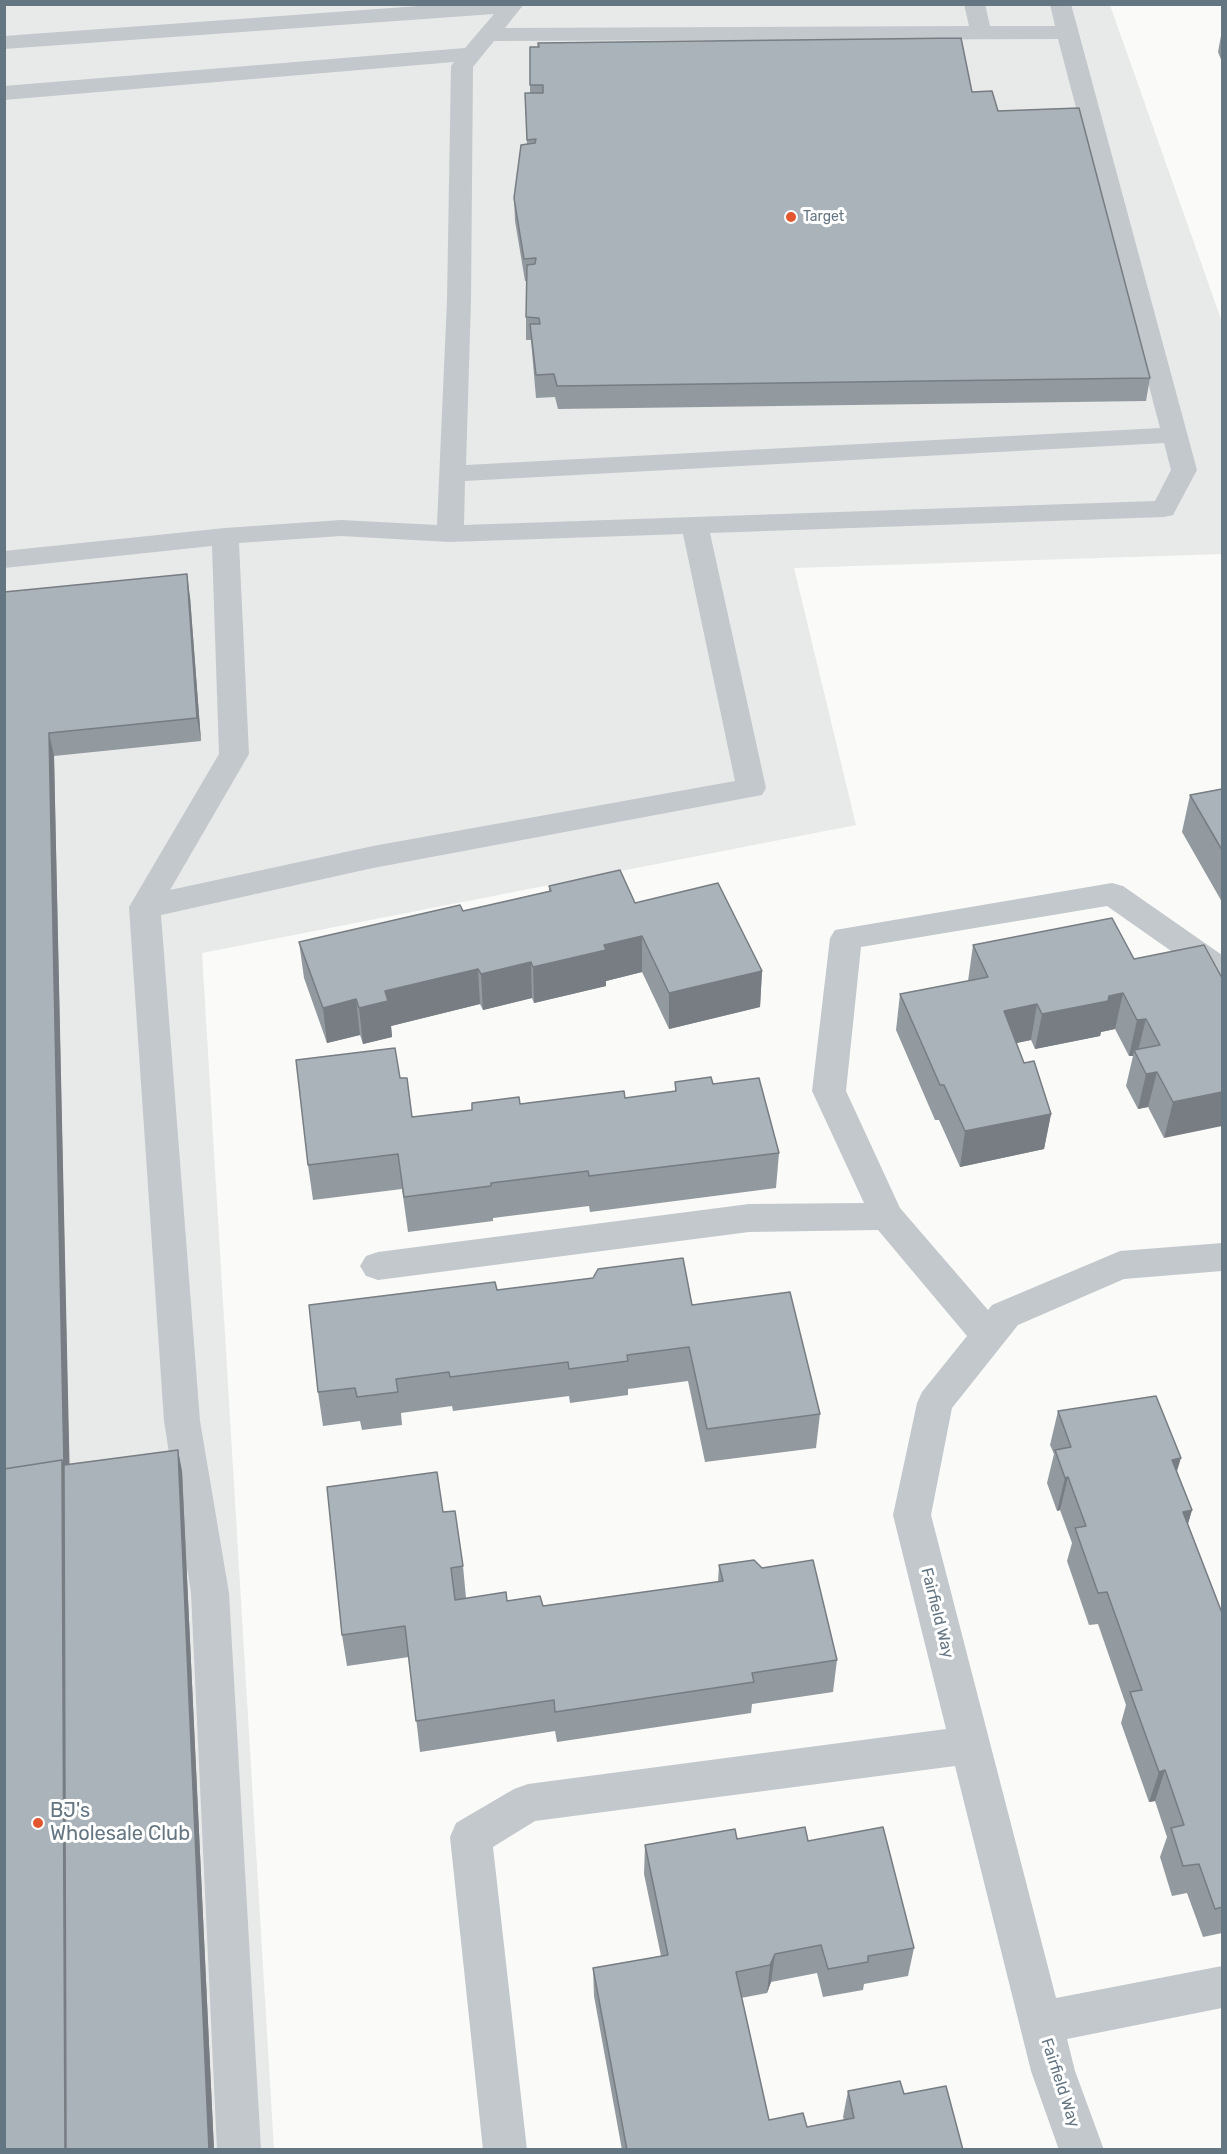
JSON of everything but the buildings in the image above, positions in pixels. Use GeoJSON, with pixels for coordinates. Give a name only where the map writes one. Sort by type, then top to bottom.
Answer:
{"type":"FeatureCollection","features":[{"type":"Feature","properties":{"kind":"street"},"geometry":{"type":"LineString","coordinates":[[974,4],[981,32]]}},
{"type":"Feature","properties":{"kind":"street"},"geometry":{"type":"LineString","coordinates":[[4,560],[225,536],[341,528],[450,534],[1164,509],[1184,470],[1060,4]]}},
{"type":"Feature","properties":{"kind":"street"},"geometry":{"type":"LineString","coordinates":[[450,534],[459,300],[462,66],[513,5]]}},
{"type":"Feature","properties":{"kind":"street"},"geometry":{"type":"LineString","coordinates":[[4,43],[513,5]]}},
{"type":"Feature","properties":{"kind":"street"},"geometry":{"type":"LineString","coordinates":[[489,35],[1068,32]]}},
{"type":"Feature","properties":{"kind":"street"},"geometry":{"type":"LineString","coordinates":[[4,93],[473,54]]}},
{"type":"Feature","properties":{"kind":"street"},"geometry":{"type":"LineString","coordinates":[[452,474],[1174,435]]}},
{"type":"Feature","properties":{"kind":"street"},"geometry":{"type":"LineString","coordinates":[[145,908],[374,857],[751,789],[694,526]]}},
{"type":"Feature","properties":{"kind":"street"},"geometry":{"type":"LineString","coordinates":[[225,536],[234,754],[145,908],[182,1422],[210,1593],[239,2150]]}},
{"type":"Feature","properties":{"kind":"street"},"geometry":{"type":"LineString","coordinates":[[988,1336],[887,1216],[829,1091],[846,938],[1112,894],[1222,971]]}},
{"type":"Feature","properties":{"kind":"street"},"geometry":{"type":"LineString","coordinates":[[378,1266],[749,1218],[887,1216]]}},
{"type":"Feature","properties":{"kind":"street","name":"Fairfield Way"},"geometry":{"type":"LineString","coordinates":[[1082,2150],[1053,2071],[912,1515],[935,1403],[1005,1315],[1120,1265],[1222,1257]]}},
{"type":"Feature","properties":{"kind":"street"},"geometry":{"type":"LineString","coordinates":[[505,2150],[471,1838],[528,1803],[970,1745]]}},
{"type":"Feature","properties":{"kind":"street"},"geometry":{"type":"LineString","coordinates":[[1041,2022],[1222,1987]]}},
{"type":"Feature","properties":{"kind":"shaded area"},"geometry":{"type":"Polygon","coordinates":[[[5,5],[1110,5],[1222,322],[1222,554],[794,568],[856,825],[202,953],[274,2149],[5,2150],[5,5]]]}},
{"type":"Feature","properties":{"kind":"place","name":"Target"},"geometry":{"type":"Point","coordinates":[791,217]}},
{"type":"Feature","properties":{"kind":"place","name":"BJ's Wholesale Club"},"geometry":{"type":"Point","coordinates":[38,1823]}}]}
